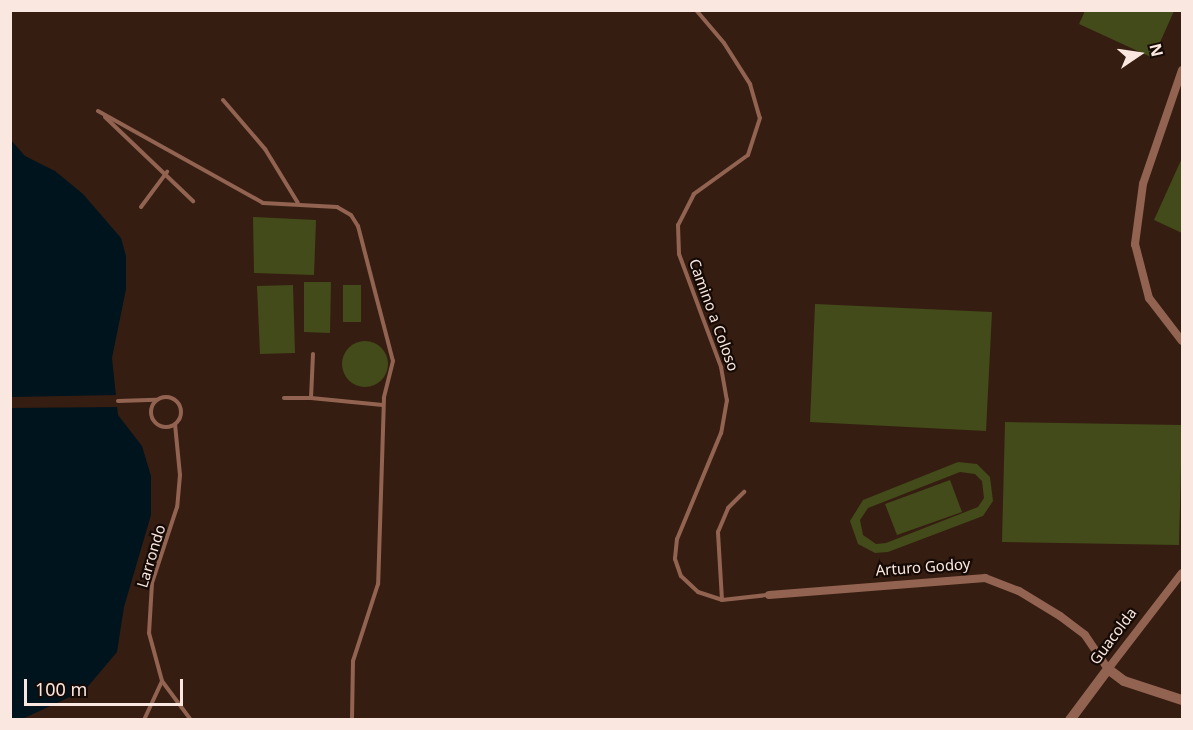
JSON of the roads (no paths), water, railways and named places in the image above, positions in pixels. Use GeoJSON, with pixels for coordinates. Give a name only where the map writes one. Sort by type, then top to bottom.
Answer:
{"type":"FeatureCollection","features":[{"type":"Feature","properties":{"kind":"street"},"geometry":{"type":"LineString","coordinates":[[1182,70],[1143,184],[1135,244],[1149,298],[1182,341]]}},
{"type":"Feature","properties":{"kind":"street","name":"Guacolda"},"geometry":{"type":"LineString","coordinates":[[1070,720],[1182,573]]}},
{"type":"Feature","properties":{"kind":"street","name":"Arturo Godoy"},"geometry":{"type":"LineString","coordinates":[[769,595],[985,578],[1019,591],[1060,616],[1085,635],[1108,669],[1124,681],[1182,700]]}},
{"type":"Feature","properties":{"kind":"lane","name":"Camino a Coloso"},"geometry":{"type":"LineString","coordinates":[[696,10],[724,43],[750,84],[760,118],[748,155],[694,194],[684,208],[677,235],[679,254],[721,367],[727,400],[721,433],[677,539],[675,559],[689,585],[698,592],[722,600],[769,595]]}},
{"type":"Feature","properties":{"kind":"lane"},"geometry":{"type":"LineString","coordinates":[[223,100],[265,149],[298,203]]}},
{"type":"Feature","properties":{"kind":"lane"},"geometry":{"type":"LineString","coordinates":[[193,201],[167,172],[98,111],[253,198],[273,204],[298,203],[341,208],[358,226],[392,355],[383,405],[378,584],[352,669],[352,720]]}},
{"type":"Feature","properties":{"kind":"lane"},"geometry":{"type":"LineString","coordinates":[[141,207],[167,172]]}},
{"type":"Feature","properties":{"kind":"lane"},"geometry":{"type":"LineString","coordinates":[[311,398],[313,354]]}},
{"type":"Feature","properties":{"kind":"lane"},"geometry":{"type":"LineString","coordinates":[[118,401],[156,400],[167,397],[177,402],[181,413],[175,424],[164,427],[155,423],[151,412],[156,400]]}},
{"type":"Feature","properties":{"kind":"lane"},"geometry":{"type":"LineString","coordinates":[[284,398],[311,398],[383,405]]}},
{"type":"Feature","properties":{"kind":"lane","name":"Larrondo"},"geometry":{"type":"LineString","coordinates":[[175,424],[180,475],[177,507],[153,583],[148,621],[150,646],[162,681],[191,720]]}},
{"type":"Feature","properties":{"kind":"lane"},"geometry":{"type":"LineString","coordinates":[[722,600],[718,532],[728,508],[744,492]]}},
{"type":"Feature","properties":{"kind":"lane"},"geometry":{"type":"LineString","coordinates":[[144,720],[162,681]]}},
{"type":"Feature","properties":{"kind":"water"},"geometry":{"type":"Polygon","coordinates":[[[10,139],[25,156],[55,171],[83,194],[121,238],[126,256],[126,289],[112,358],[118,415],[142,446],[151,476],[151,515],[124,607],[117,652],[85,690],[20,720],[10,719],[10,139]]]}}]}
